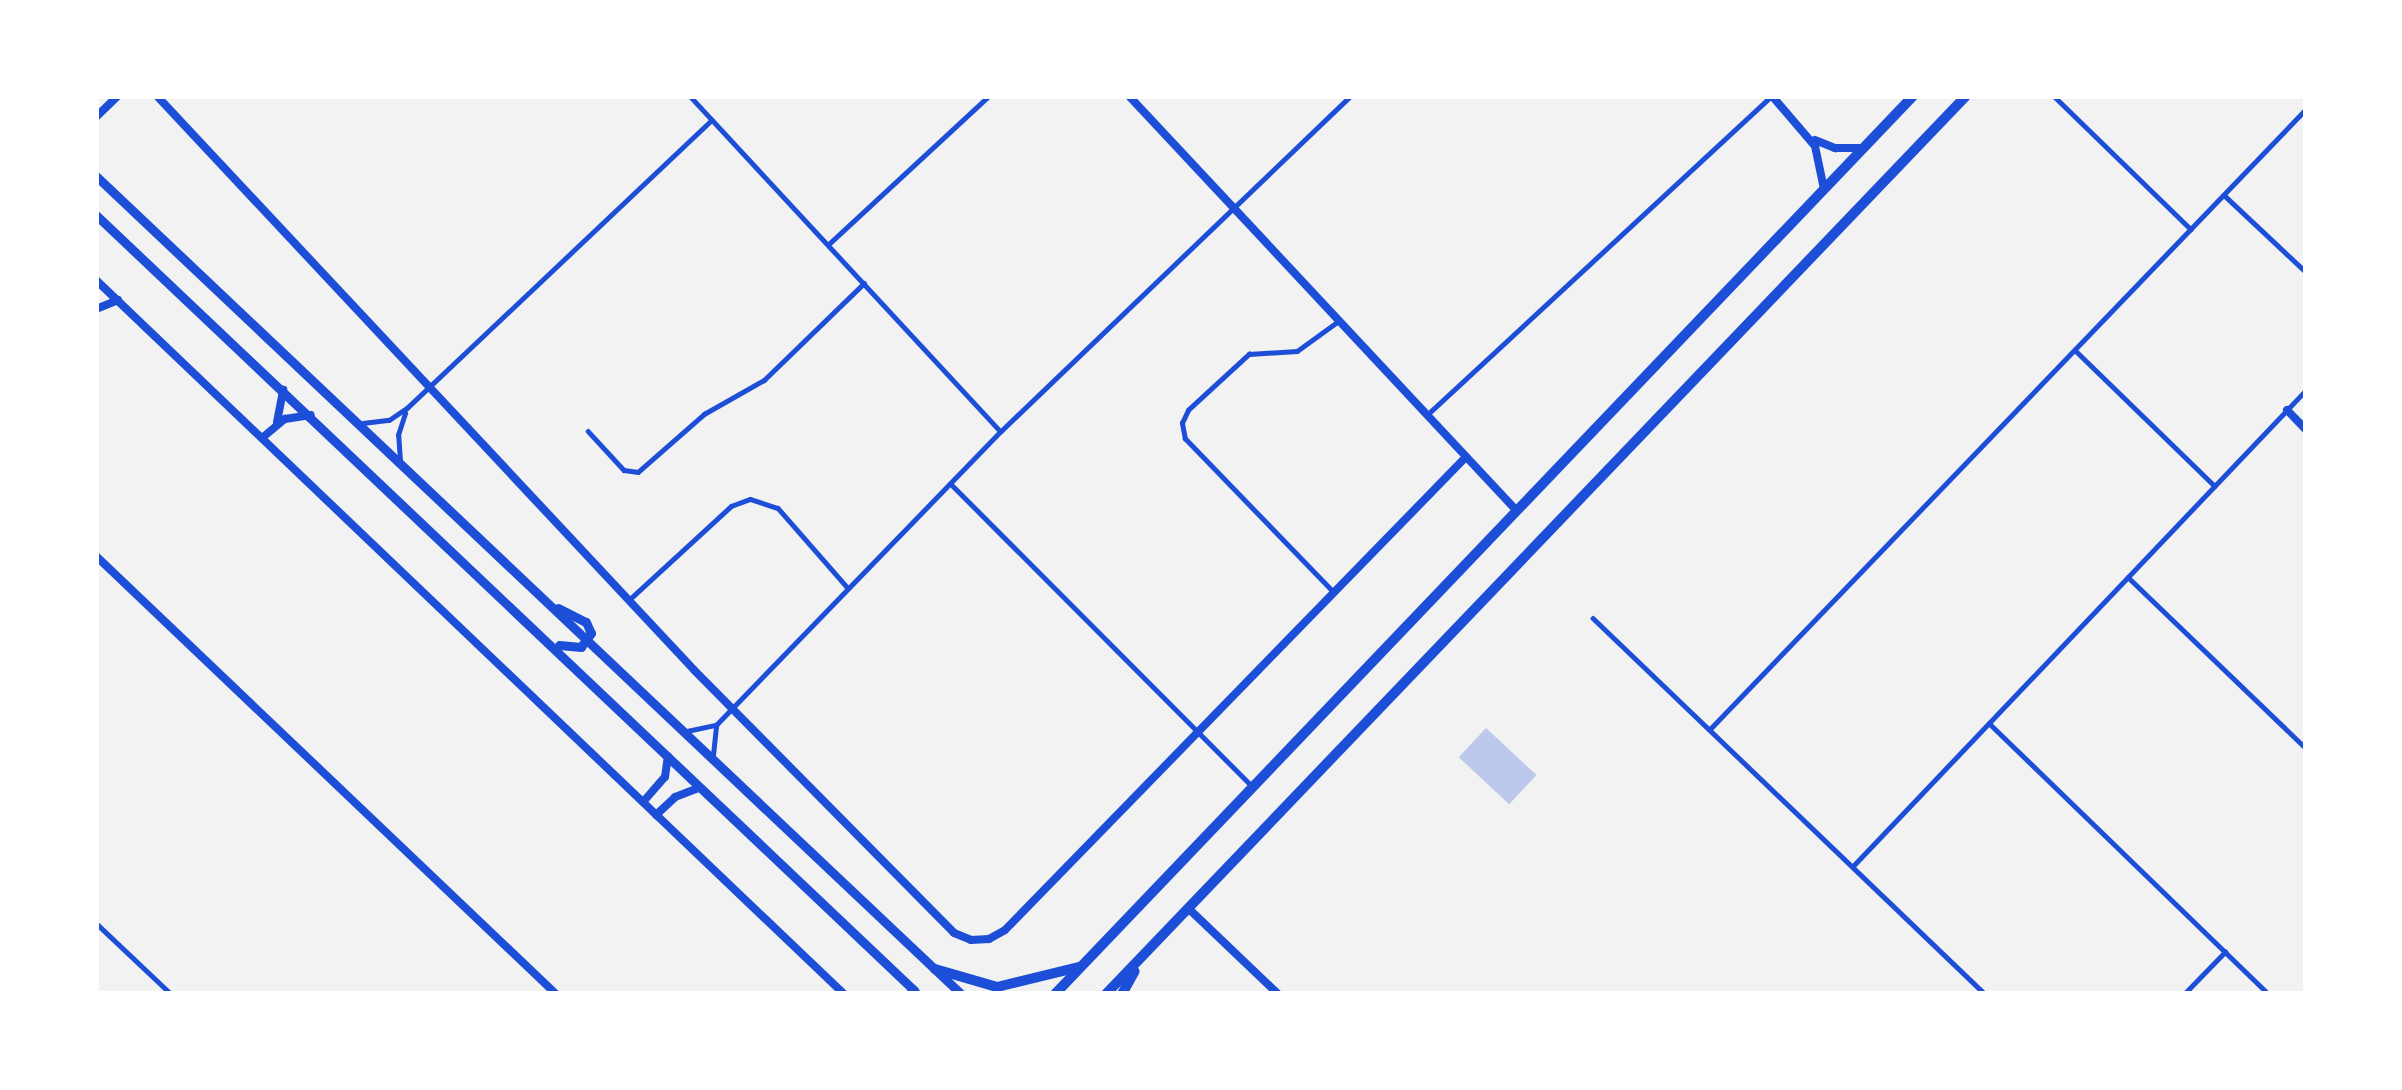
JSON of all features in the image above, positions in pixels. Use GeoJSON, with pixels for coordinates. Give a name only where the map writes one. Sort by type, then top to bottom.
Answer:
{"type":"FeatureCollection","features":[{"type":"Feature","properties":{"kind":"main road"},"geometry":{"type":"LineString","coordinates":[[1055,994],[1913,96]]}},
{"type":"Feature","properties":{"kind":"main road"},"geometry":{"type":"LineString","coordinates":[[1106,994],[1966,96]]}},
{"type":"Feature","properties":{"kind":"main road"},"geometry":{"type":"LineString","coordinates":[[1122,994],[1144,954]]}},
{"type":"Feature","properties":{"kind":"main road"},"geometry":{"type":"LineString","coordinates":[[935,969],[997,987],[1082,966]]}},
{"type":"Feature","properties":{"kind":"street"},"geometry":{"type":"LineString","coordinates":[[98,112],[118,96]]}},
{"type":"Feature","properties":{"kind":"street"},"geometry":{"type":"LineString","coordinates":[[157,96],[731,708],[954,933],[980,941],[1005,930],[1466,457]]}},
{"type":"Feature","properties":{"kind":"street"},"geometry":{"type":"LineString","coordinates":[[1129,96],[1516,510]]}},
{"type":"Feature","properties":{"kind":"street"},"geometry":{"type":"LineString","coordinates":[[1772,96],[1809,136],[1823,166],[1824,189]]}},
{"type":"Feature","properties":{"kind":"street"},"geometry":{"type":"LineString","coordinates":[[1809,136],[1835,148],[1863,148]]}},
{"type":"Feature","properties":{"kind":"street"},"geometry":{"type":"LineString","coordinates":[[96,176],[961,994]]}},
{"type":"Feature","properties":{"kind":"street"},"geometry":{"type":"LineString","coordinates":[[96,214],[915,992]]}},
{"type":"Feature","properties":{"kind":"street"},"geometry":{"type":"LineString","coordinates":[[96,280],[844,994]]}},
{"type":"Feature","properties":{"kind":"street"},"geometry":{"type":"LineString","coordinates":[[96,309],[118,300]]}},
{"type":"Feature","properties":{"kind":"street"},"geometry":{"type":"LineString","coordinates":[[277,423],[283,388]]}},
{"type":"Feature","properties":{"kind":"street"},"geometry":{"type":"LineString","coordinates":[[2287,410],[2306,430]]}},
{"type":"Feature","properties":{"kind":"street"},"geometry":{"type":"LineString","coordinates":[[262,438],[277,423],[313,416]]}},
{"type":"Feature","properties":{"kind":"street"},"geometry":{"type":"LineString","coordinates":[[96,556],[556,994]]}},
{"type":"Feature","properties":{"kind":"street"},"geometry":{"type":"LineString","coordinates":[[548,640],[572,649],[588,641]]}},
{"type":"Feature","properties":{"kind":"street"},"geometry":{"type":"LineString","coordinates":[[643,802],[665,777],[668,754]]}},
{"type":"Feature","properties":{"kind":"street"},"geometry":{"type":"LineString","coordinates":[[656,815],[675,796],[703,788]]}},
{"type":"Feature","properties":{"kind":"street"},"geometry":{"type":"LineString","coordinates":[[1190,909],[1278,994]]}},
{"type":"Feature","properties":{"kind":"lane"},"geometry":{"type":"LineString","coordinates":[[690,96],[1001,431]]}},
{"type":"Feature","properties":{"kind":"lane"},"geometry":{"type":"LineString","coordinates":[[828,244],[989,96]]}},
{"type":"Feature","properties":{"kind":"lane"},"geometry":{"type":"LineString","coordinates":[[682,730],[703,731],[716,725],[1001,431],[1350,96]]}},
{"type":"Feature","properties":{"kind":"lane"},"geometry":{"type":"LineString","coordinates":[[1427,415],[1772,96]]}},
{"type":"Feature","properties":{"kind":"lane"},"geometry":{"type":"LineString","coordinates":[[2054,96],[2191,229]]}},
{"type":"Feature","properties":{"kind":"lane"},"geometry":{"type":"LineString","coordinates":[[1711,729],[2306,109]]}},
{"type":"Feature","properties":{"kind":"lane"},"geometry":{"type":"LineString","coordinates":[[357,423],[379,422],[407,408],[712,120]]}},
{"type":"Feature","properties":{"kind":"lane"},"geometry":{"type":"LineString","coordinates":[[2224,195],[2306,272]]}},
{"type":"Feature","properties":{"kind":"lane"},"geometry":{"type":"LineString","coordinates":[[588,431],[624,470],[638,472],[687,427],[764,380],[864,283]]}},
{"type":"Feature","properties":{"kind":"lane"},"geometry":{"type":"LineString","coordinates":[[1333,592],[1185,439],[1182,423],[1188,410],[1249,354],[1297,351],[1339,321]]}},
{"type":"Feature","properties":{"kind":"lane"},"geometry":{"type":"LineString","coordinates":[[2075,350],[2215,486]]}},
{"type":"Feature","properties":{"kind":"lane"},"geometry":{"type":"LineString","coordinates":[[1852,866],[2306,391]]}},
{"type":"Feature","properties":{"kind":"lane"},"geometry":{"type":"LineString","coordinates":[[400,464],[398,435],[407,408]]}},
{"type":"Feature","properties":{"kind":"lane"},"geometry":{"type":"LineString","coordinates":[[951,484],[1252,786]]}},
{"type":"Feature","properties":{"kind":"lane"},"geometry":{"type":"LineString","coordinates":[[628,601],[731,506],[750,499],[778,508],[848,588]]}},
{"type":"Feature","properties":{"kind":"lane"},"geometry":{"type":"LineString","coordinates":[[2128,577],[2306,748]]}},
{"type":"Feature","properties":{"kind":"lane"},"geometry":{"type":"LineString","coordinates":[[1593,618],[1985,994]]}},
{"type":"Feature","properties":{"kind":"lane"},"geometry":{"type":"LineString","coordinates":[[1989,723],[2269,994]]}},
{"type":"Feature","properties":{"kind":"lane"},"geometry":{"type":"LineString","coordinates":[[713,759],[716,725]]}},
{"type":"Feature","properties":{"kind":"lane"},"geometry":{"type":"LineString","coordinates":[[96,923],[171,994]]}},
{"type":"Feature","properties":{"kind":"lane"},"geometry":{"type":"LineString","coordinates":[[2184,994],[2225,952]]}},
{"type":"Feature","properties":{"kind":"building"},"geometry":{"type":"Polygon","coordinates":[[[1486,728],[1536,775],[1509,804],[1459,757],[1486,728]]]}}]}
